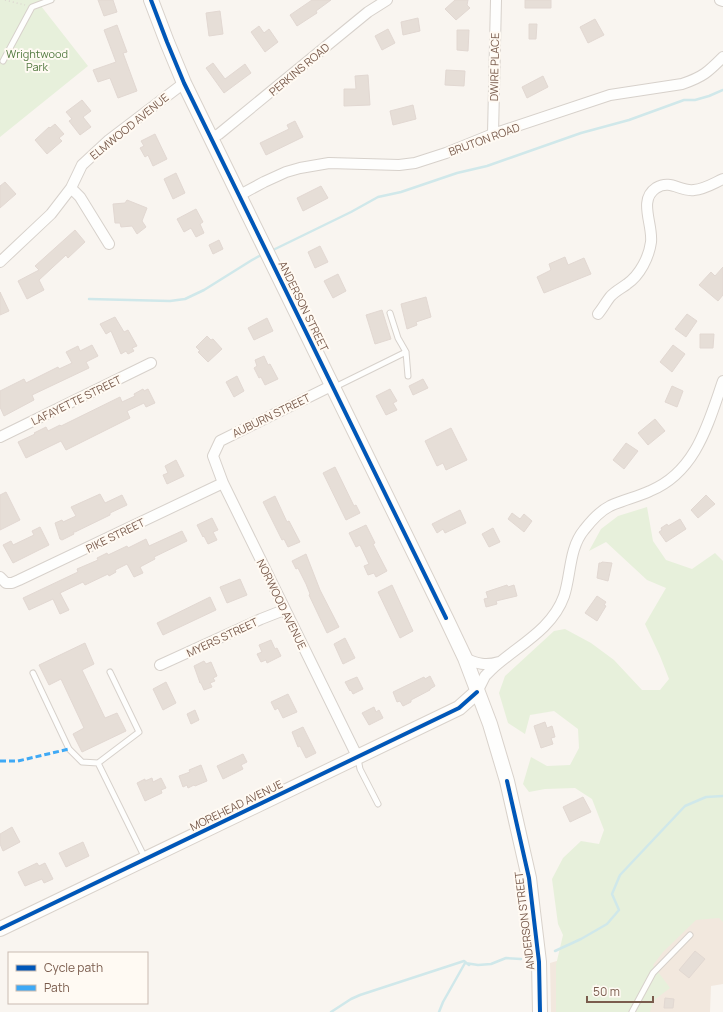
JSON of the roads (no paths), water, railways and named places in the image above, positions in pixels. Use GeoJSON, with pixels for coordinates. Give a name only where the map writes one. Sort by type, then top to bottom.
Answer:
{"type":"FeatureCollection","features":[{"type":"Feature","properties":{"kind":"street","name":"ANDERSON STREET"},"geometry":{"type":"LineString","coordinates":[[151,0],[166,42],[184,83],[465,658],[490,724],[507,781],[529,878],[539,962],[540,1012]]}},
{"type":"Feature","properties":{"kind":"street","name":"PERKINS ROAD"},"geometry":{"type":"LineString","coordinates":[[211,138],[219,134],[368,12],[387,0]]}},
{"type":"Feature","properties":{"kind":"street","name":"DWIRE PLACE"},"geometry":{"type":"LineString","coordinates":[[493,134],[496,0]]}},
{"type":"Feature","properties":{"kind":"street","name":"BRUTON ROAD"},"geometry":{"type":"LineString","coordinates":[[238,196],[271,178],[300,168],[329,163],[399,165],[415,163],[446,154],[493,134],[610,95],[682,84],[707,73],[723,57]]}},
{"type":"Feature","properties":{"kind":"street","name":"ELMWOOD AVENUE"},"geometry":{"type":"LineString","coordinates":[[0,262],[51,214],[72,188],[82,165],[109,140],[184,83]]}},
{"type":"Feature","properties":{"kind":"street"},"geometry":{"type":"LineString","coordinates":[[598,314],[606,304],[609,297],[618,289],[629,283],[638,273],[650,248],[651,241],[647,198],[650,193],[667,184],[693,190],[723,179]]}},
{"type":"Feature","properties":{"kind":"street"},"geometry":{"type":"LineString","coordinates":[[72,188],[80,197],[109,244]]}},
{"type":"Feature","properties":{"kind":"street","name":"LAFAYETTE STREET"},"geometry":{"type":"LineString","coordinates":[[0,437],[152,363]]}},
{"type":"Feature","properties":{"kind":"street"},"geometry":{"type":"LineString","coordinates":[[477,692],[485,676],[499,662],[544,627],[556,610],[564,596],[578,538],[592,520],[610,506],[644,494],[663,485],[687,463],[698,447],[706,431],[723,381]]}},
{"type":"Feature","properties":{"kind":"street","name":"AUBURN STREET"},"geometry":{"type":"LineString","coordinates":[[214,450],[220,441],[333,386]]}},
{"type":"Feature","properties":{"kind":"street","name":"NORWOOD AVENUE"},"geometry":{"type":"LineString","coordinates":[[214,450],[213,456],[223,483],[284,610],[357,756]]}},
{"type":"Feature","properties":{"kind":"street","name":"PIKE STREET"},"geometry":{"type":"LineString","coordinates":[[3,580],[12,583],[19,580],[223,483]]}},
{"type":"Feature","properties":{"kind":"street","name":"MYERS STREET"},"geometry":{"type":"LineString","coordinates":[[160,665],[284,610]]}},
{"type":"Feature","properties":{"kind":"street"},"geometry":{"type":"LineString","coordinates":[[465,658],[484,665],[491,665],[499,662]]}},
{"type":"Feature","properties":{"kind":"street","name":"MOREHEAD AVENUE"},"geometry":{"type":"LineString","coordinates":[[0,929],[459,708],[477,692]]}},
{"type":"Feature","properties":{"kind":"lane"},"geometry":{"type":"LineString","coordinates":[[3,61],[32,7],[51,0]]}},
{"type":"Feature","properties":{"kind":"lane"},"geometry":{"type":"LineString","coordinates":[[390,313],[398,338],[406,352],[408,376]]}},
{"type":"Feature","properties":{"kind":"lane"},"geometry":{"type":"LineString","coordinates":[[333,386],[406,352]]}},
{"type":"Feature","properties":{"kind":"lane"},"geometry":{"type":"LineString","coordinates":[[33,673],[69,749],[82,762],[98,763],[139,732],[110,672]]}},
{"type":"Feature","properties":{"kind":"lane"},"geometry":{"type":"LineString","coordinates":[[357,756],[360,769],[378,804]]}},
{"type":"Feature","properties":{"kind":"lane"},"geometry":{"type":"LineString","coordinates":[[98,763],[145,859]]}},
{"type":"Feature","properties":{"kind":"lane"},"geometry":{"type":"LineString","coordinates":[[632,1012],[653,973],[690,935]]}},
{"type":"Feature","properties":{"kind":"waterway"},"geometry":{"type":"LineString","coordinates":[[271,251],[351,212],[378,197],[401,192],[457,173],[487,166],[581,133],[629,120],[684,100],[695,100],[723,90]]}},
{"type":"Feature","properties":{"kind":"waterway"},"geometry":{"type":"LineString","coordinates":[[89,299],[170,301],[185,299],[204,290],[263,254]]}},
{"type":"Feature","properties":{"kind":"waterway"},"geometry":{"type":"LineString","coordinates":[[555,951],[581,939],[607,924],[619,910],[612,894],[620,875],[685,806],[706,797],[723,796]]}},
{"type":"Feature","properties":{"kind":"waterway"},"geometry":{"type":"LineString","coordinates":[[439,1012],[465,963],[478,965],[491,964],[506,958],[521,959]]}},
{"type":"Feature","properties":{"kind":"waterway"},"geometry":{"type":"LineString","coordinates":[[331,1012],[360,995],[464,961],[469,965]]}},
{"type":"Feature","properties":{"kind":"park label","name":"Wrightwood Park"},"geometry":{"type":"Point","coordinates":[37,59]}}]}
